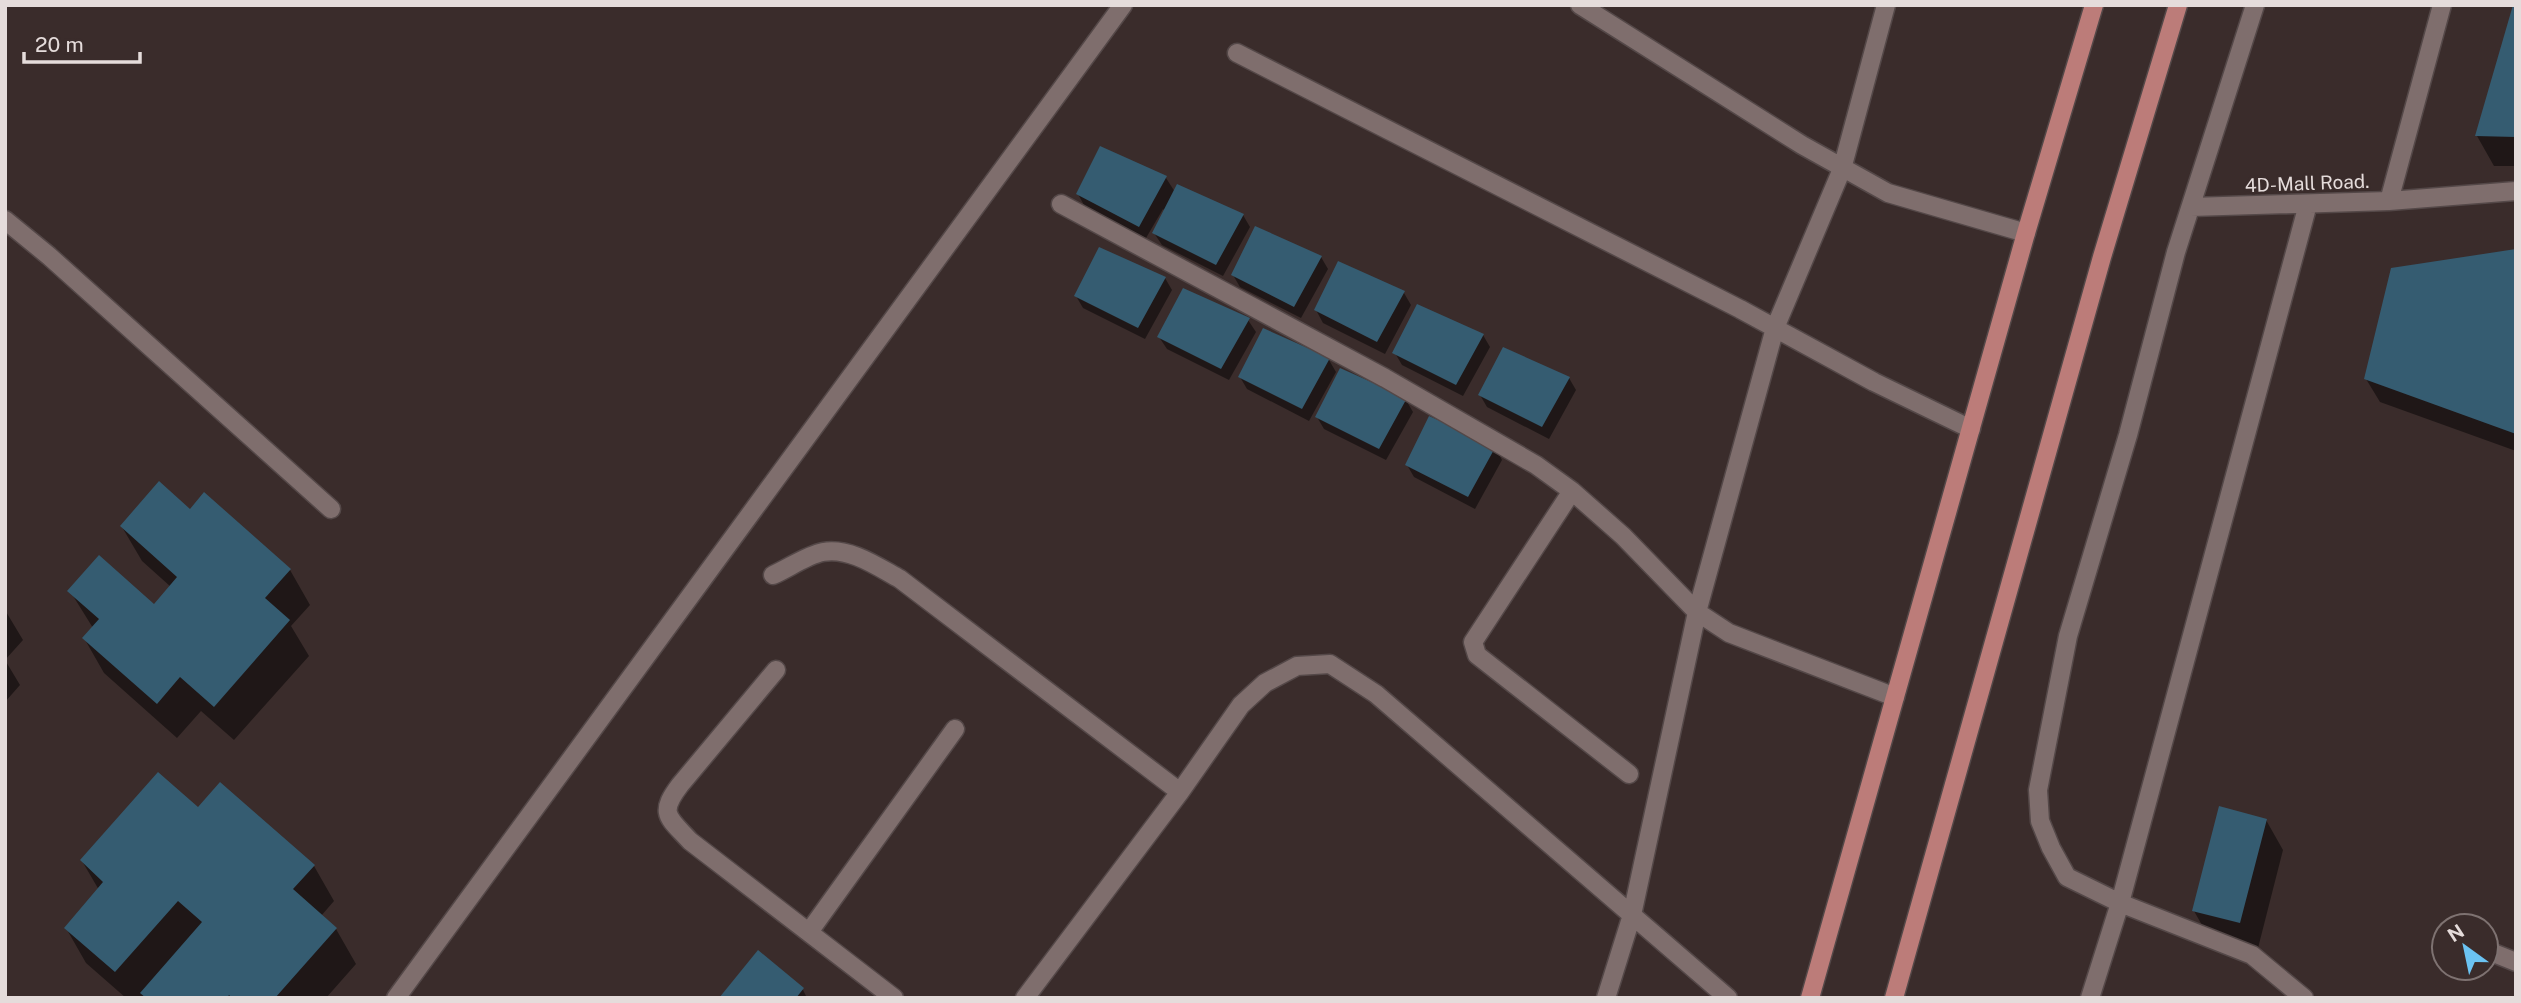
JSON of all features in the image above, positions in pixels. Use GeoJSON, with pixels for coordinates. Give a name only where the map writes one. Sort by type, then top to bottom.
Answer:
{"type":"FeatureCollection","features":[{"type":"Feature","properties":{"kind":"main road"},"geometry":{"type":"LineString","coordinates":[[1810,998],[2026,233],[2094,5]]}},
{"type":"Feature","properties":{"kind":"main road"},"geometry":{"type":"LineString","coordinates":[[1894,998],[2102,257],[2178,5]]}},
{"type":"Feature","properties":{"kind":"street"},"geometry":{"type":"LineString","coordinates":[[396,998],[1123,5]]}},
{"type":"Feature","properties":{"kind":"street"},"geometry":{"type":"LineString","coordinates":[[1580,5],[1842,169],[1888,193],[2026,233]]}},
{"type":"Feature","properties":{"kind":"street"},"geometry":{"type":"LineString","coordinates":[[1606,998],[1632,915],[1697,612],[1775,328],[1842,169],[1886,5]]}},
{"type":"Feature","properties":{"kind":"street"},"geometry":{"type":"LineString","coordinates":[[2255,5],[2176,252],[2127,435],[2068,636],[2038,790],[2040,821],[2067,877],[2120,903],[2252,955],[2304,998]]}},
{"type":"Feature","properties":{"kind":"street","name":"4D-Mall Road."},"geometry":{"type":"LineString","coordinates":[[2191,207],[2389,201],[2442,5]]}},
{"type":"Feature","properties":{"kind":"street"},"geometry":{"type":"LineString","coordinates":[[1237,53],[1775,328],[1874,382],[1971,429]]}},
{"type":"Feature","properties":{"kind":"street"},"geometry":{"type":"LineString","coordinates":[[2389,201],[2516,191]]}},
{"type":"Feature","properties":{"kind":"street"},"geometry":{"type":"LineString","coordinates":[[1061,204],[1385,378],[1536,465],[1572,491],[1623,536],[1697,612],[1729,633],[1895,697]]}},
{"type":"Feature","properties":{"kind":"street"},"geometry":{"type":"LineString","coordinates":[[2090,998],[2120,903],[2308,204]]}},
{"type":"Feature","properties":{"kind":"street"},"geometry":{"type":"LineString","coordinates":[[5,220],[49,256],[331,509]]}},
{"type":"Feature","properties":{"kind":"street"},"geometry":{"type":"LineString","coordinates":[[1572,491],[1473,642],[1477,654],[1629,774]]}},
{"type":"Feature","properties":{"kind":"street"},"geometry":{"type":"LineString","coordinates":[[773,575],[822,552],[840,552],[865,560],[900,579],[1180,792]]}},
{"type":"Feature","properties":{"kind":"street"},"geometry":{"type":"LineString","coordinates":[[1028,997],[1241,705],[1265,683],[1297,667],[1330,664],[1376,694],[1728,998]]}},
{"type":"Feature","properties":{"kind":"street"},"geometry":{"type":"LineString","coordinates":[[776,670],[680,785],[667,802],[666,811],[672,822],[690,841],[894,998]]}},
{"type":"Feature","properties":{"kind":"street"},"geometry":{"type":"LineString","coordinates":[[809,932],[955,729]]}},
{"type":"Feature","properties":{"kind":"building"},"geometry":{"type":"Polygon","coordinates":[[[2513,5],[2516,5],[2516,137],[2475,136],[2513,5]]]}},
{"type":"Feature","properties":{"kind":"building"},"geometry":{"type":"Polygon","coordinates":[[[1100,146],[1167,176],[1139,227],[1076,194],[1100,146]]]}},
{"type":"Feature","properties":{"kind":"building"},"geometry":{"type":"Polygon","coordinates":[[[1177,184],[1244,214],[1216,265],[1152,233],[1177,184]]]}},
{"type":"Feature","properties":{"kind":"building"},"geometry":{"type":"Polygon","coordinates":[[[1255,226],[1322,256],[1294,307],[1231,275],[1255,226]]]}},
{"type":"Feature","properties":{"kind":"building"},"geometry":{"type":"Polygon","coordinates":[[[1099,247],[1166,277],[1138,328],[1074,296],[1099,247]]]}},
{"type":"Feature","properties":{"kind":"building"},"geometry":{"type":"Polygon","coordinates":[[[2516,249],[2516,434],[2364,379],[2391,268],[2516,249]]]}},
{"type":"Feature","properties":{"kind":"building"},"geometry":{"type":"Polygon","coordinates":[[[1338,261],[1405,291],[1377,342],[1314,310],[1338,261]]]}},
{"type":"Feature","properties":{"kind":"building"},"geometry":{"type":"Polygon","coordinates":[[[1183,288],[1250,318],[1221,369],[1157,337],[1183,288]]]}},
{"type":"Feature","properties":{"kind":"building"},"geometry":{"type":"Polygon","coordinates":[[[1417,304],[1484,334],[1456,385],[1392,353],[1417,304]]]}},
{"type":"Feature","properties":{"kind":"building"},"geometry":{"type":"Polygon","coordinates":[[[1263,328],[1330,358],[1302,409],[1238,377],[1263,328]]]}},
{"type":"Feature","properties":{"kind":"building"},"geometry":{"type":"Polygon","coordinates":[[[1503,347],[1570,377],[1542,427],[1478,395],[1503,347]]]}},
{"type":"Feature","properties":{"kind":"building"},"geometry":{"type":"Polygon","coordinates":[[[1340,368],[1407,398],[1379,449],[1315,417],[1340,368]]]}},
{"type":"Feature","properties":{"kind":"building"},"geometry":{"type":"Polygon","coordinates":[[[1429,416],[1496,446],[1468,497],[1405,465],[1429,416]]]}},
{"type":"Feature","properties":{"kind":"building"},"geometry":{"type":"Polygon","coordinates":[[[159,481],[190,509],[204,492],[291,569],[265,598],[290,620],[214,707],[180,677],[157,704],[82,638],[99,619],[67,591],[99,555],[154,604],[177,577],[120,526],[159,481]]]}},
{"type":"Feature","properties":{"kind":"building"},"geometry":{"type":"Polygon","coordinates":[[[158,772],[198,807],[220,782],[315,865],[293,889],[337,928],[275,998],[232,998],[229,995],[227,998],[146,998],[140,993],[202,922],[178,901],[115,972],[64,928],[103,882],[80,860],[158,772]]]}},
{"type":"Feature","properties":{"kind":"building"},"geometry":{"type":"Polygon","coordinates":[[[2219,806],[2267,819],[2240,923],[2192,911],[2219,806]]]}},
{"type":"Feature","properties":{"kind":"building"},"geometry":{"type":"Polygon","coordinates":[[[758,950],[804,988],[796,998],[719,998],[758,950]]]}}]}
